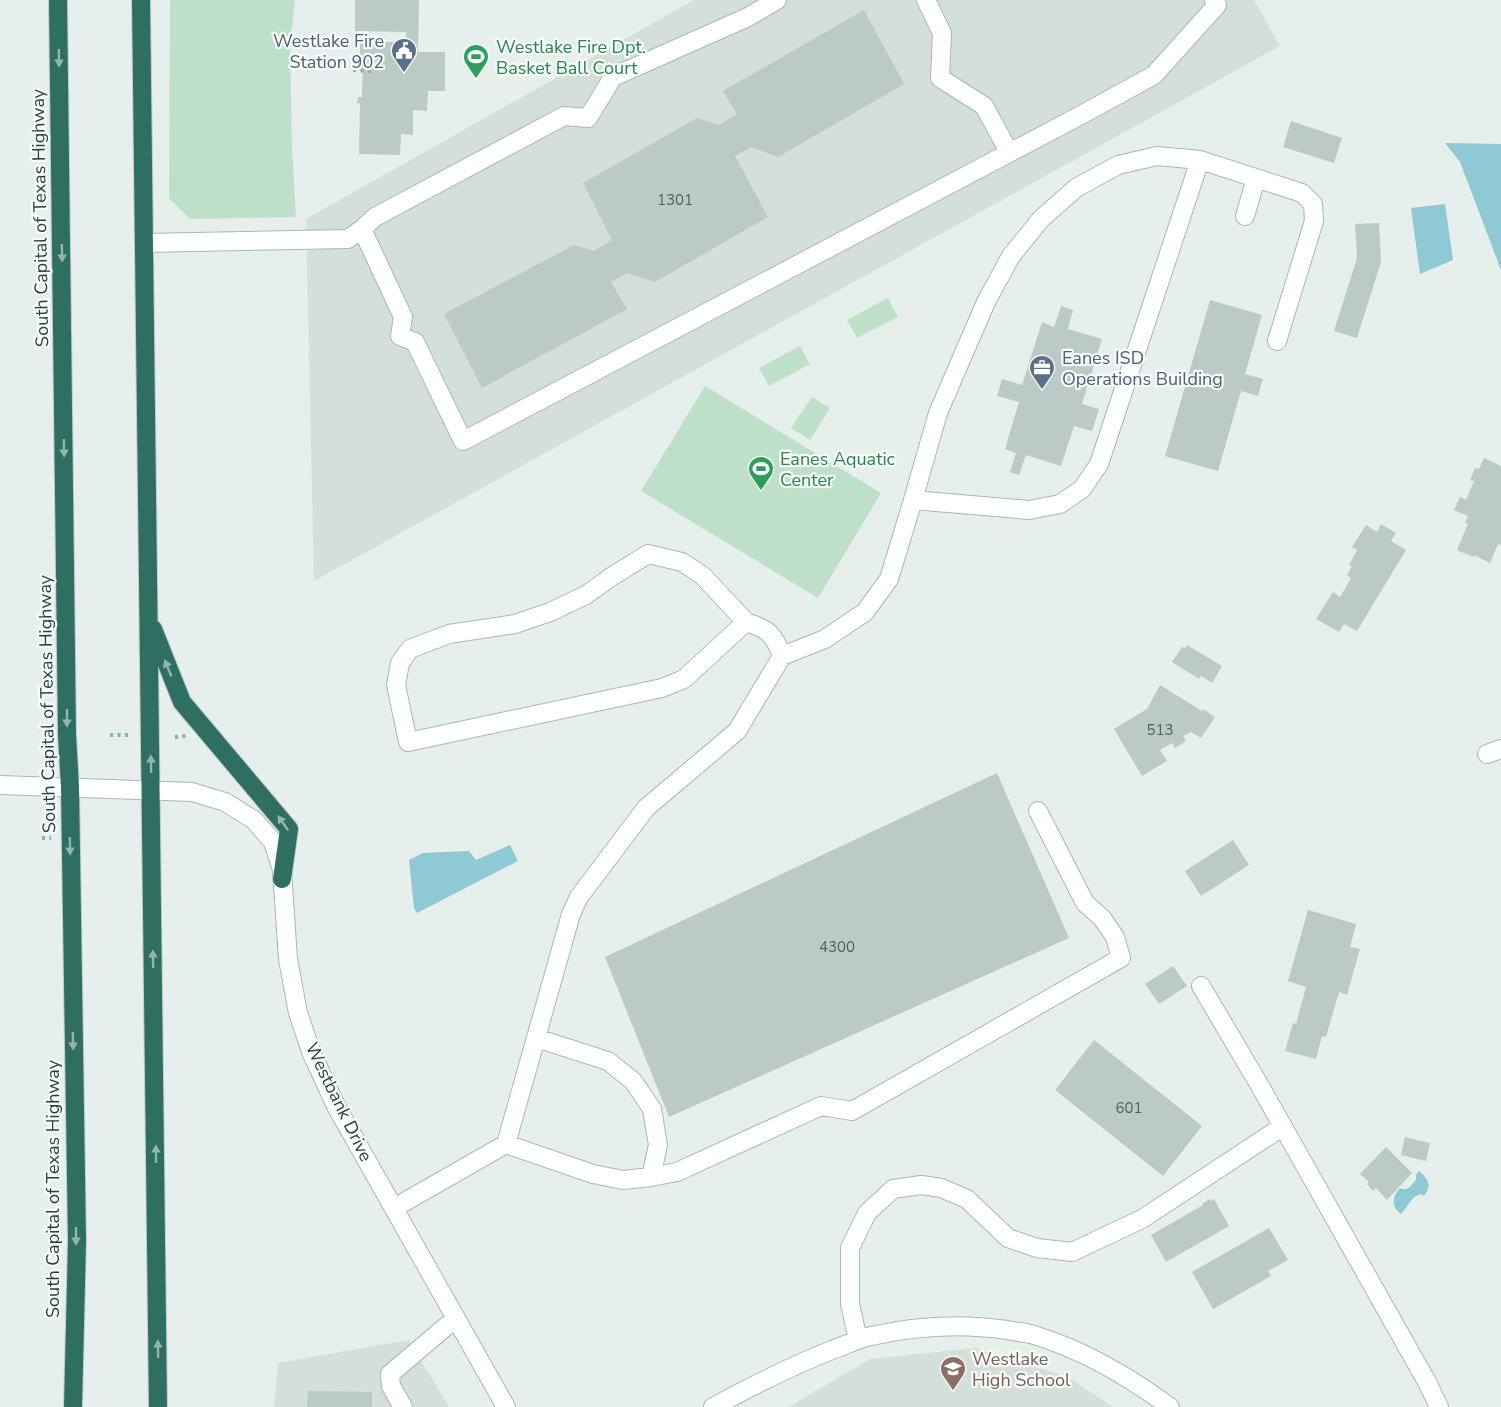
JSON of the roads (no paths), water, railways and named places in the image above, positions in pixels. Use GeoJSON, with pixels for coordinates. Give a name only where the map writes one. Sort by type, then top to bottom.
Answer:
{"type":"FeatureCollection","features":[{"type":"Feature","properties":{"kind":"highway","name":"South Capital of Texas Highway"},"geometry":{"type":"LineString","coordinates":[[58,0],[76,1241],[73,1407]]}},
{"type":"Feature","properties":{"kind":"highway"},"geometry":{"type":"LineString","coordinates":[[141,0],[158,1407]]}},
{"type":"Feature","properties":{"kind":"highway"},"geometry":{"type":"LineString","coordinates":[[149,619],[182,702],[289,830],[282,879]]}},
{"type":"Feature","properties":{"kind":"street"},"geometry":{"type":"LineString","coordinates":[[144,243],[348,239],[362,230],[375,217],[564,116],[588,118],[613,77],[748,17],[777,0]]}},
{"type":"Feature","properties":{"kind":"street"},"geometry":{"type":"LineString","coordinates":[[926,0],[942,33],[940,78],[984,106],[1009,152]]}},
{"type":"Feature","properties":{"kind":"street"},"geometry":{"type":"LineString","coordinates":[[362,230],[403,317],[400,336],[415,342],[463,441],[1155,75],[1217,5],[1214,0]]}},
{"type":"Feature","properties":{"kind":"street"},"geometry":{"type":"LineString","coordinates":[[394,1208],[506,1144],[571,914],[579,897],[646,808],[737,731],[782,656],[825,639],[865,612],[889,579],[938,413],[986,302],[1011,256],[1041,219],[1076,188],[1118,165],[1157,156],[1200,160],[1302,193],[1313,204],[1314,221],[1277,341]]}},
{"type":"Feature","properties":{"kind":"street"},"geometry":{"type":"LineString","coordinates":[[914,500],[1029,510],[1060,504],[1082,489],[1100,464],[1200,160]]}},
{"type":"Feature","properties":{"kind":"street"},"geometry":{"type":"LineString","coordinates":[[1245,216],[1256,178]]}},
{"type":"Feature","properties":{"kind":"street"},"geometry":{"type":"LineString","coordinates":[[746,622],[684,679],[662,688],[408,742],[396,685],[400,663],[410,649],[449,634],[515,624],[550,612],[586,594],[648,555],[682,562],[703,576],[746,622],[761,627],[776,639],[782,656]]}},
{"type":"Feature","properties":{"kind":"street","name":"Westbank Drive"},"geometry":{"type":"LineString","coordinates":[[0,785],[192,792],[225,802],[254,820],[273,842],[282,870],[288,959],[298,1013],[308,1044],[336,1106],[506,1407]]}},
{"type":"Feature","properties":{"kind":"street"},"geometry":{"type":"LineString","coordinates":[[506,1144],[593,1174],[623,1180],[677,1172],[820,1106],[852,1111],[1121,958],[1116,936],[1102,918],[1085,903],[1038,811]]}},
{"type":"Feature","properties":{"kind":"street"},"geometry":{"type":"LineString","coordinates":[[1201,986],[1427,1382],[1439,1407]]}},
{"type":"Feature","properties":{"kind":"street"},"geometry":{"type":"LineString","coordinates":[[536,1038],[608,1062],[633,1081],[652,1110],[658,1145],[651,1177]]}},
{"type":"Feature","properties":{"kind":"street"},"geometry":{"type":"LineString","coordinates":[[858,1340],[850,1304],[850,1248],[867,1214],[893,1190],[921,1185],[941,1188],[967,1199],[1008,1238],[1037,1248],[1072,1252],[1142,1219],[1282,1127]]}},
{"type":"Feature","properties":{"kind":"street"},"geometry":{"type":"LineString","coordinates":[[403,1407],[391,1386],[390,1374],[456,1318]]}},
{"type":"Feature","properties":{"kind":"street"},"geometry":{"type":"LineString","coordinates":[[713,1407],[808,1359],[858,1340],[927,1326],[980,1326],[1031,1334],[1071,1348],[1107,1366],[1170,1407]]}},
{"type":"Feature","properties":{"kind":"water"},"geometry":{"type":"Polygon","coordinates":[[[1445,143],[1501,144],[1501,270],[1460,162],[1445,143]]]}},
{"type":"Feature","properties":{"kind":"water"},"geometry":{"type":"Polygon","coordinates":[[[1445,204],[1453,260],[1420,274],[1411,208],[1445,204]]]}},
{"type":"Feature","properties":{"kind":"water"},"geometry":{"type":"Polygon","coordinates":[[[510,845],[518,861],[417,913],[414,908],[409,860],[423,853],[469,851],[476,860],[510,845]]]}},
{"type":"Feature","properties":{"kind":"water"},"geometry":{"type":"Polygon","coordinates":[[[1419,1171],[1427,1180],[1428,1189],[1424,1196],[1421,1194],[1414,1197],[1401,1214],[1394,1205],[1395,1195],[1400,1188],[1407,1189],[1411,1186],[1419,1171]]]}},
{"type":"Feature","properties":{"kind":"place","name":"Westlake Fire Station 902"},"geometry":{"type":"Point","coordinates":[404,74]}},
{"type":"Feature","properties":{"kind":"place","name":"Westlake Fire Dpt. Basket Ball Court"},"geometry":{"type":"Point","coordinates":[476,80]}},
{"type":"Feature","properties":{"kind":"place","name":"Eanes ISD Operations Building"},"geometry":{"type":"Point","coordinates":[1042,391]}},
{"type":"Feature","properties":{"kind":"place","name":"Eanes Aquatic Center"},"geometry":{"type":"Point","coordinates":[761,492]}},
{"type":"Feature","properties":{"kind":"place","name":"Westlake High School"},"geometry":{"type":"Point","coordinates":[953,1392]}}]}
